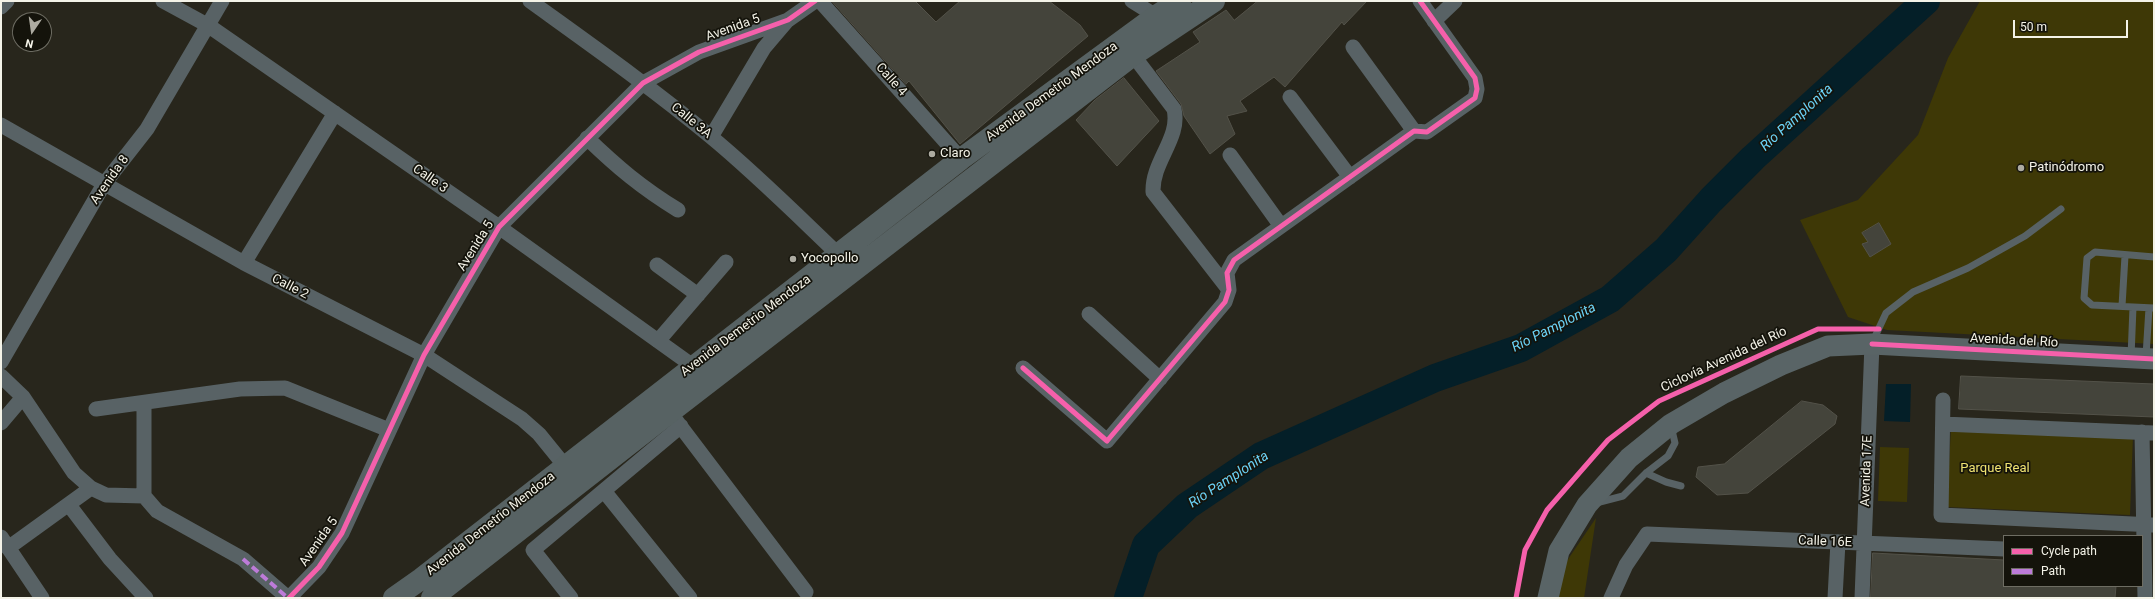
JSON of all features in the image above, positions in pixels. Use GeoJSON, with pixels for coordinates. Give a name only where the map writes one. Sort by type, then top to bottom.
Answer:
{"type":"FeatureCollection","features":[{"type":"Feature","properties":{"kind":"main road","name":"Avenida Demetrio Mendoza"},"geometry":{"type":"LineString","coordinates":[[394,598],[427,575],[693,366],[839,256],[961,159],[1156,16],[1180,1]]}},
{"type":"Feature","properties":{"kind":"main road","name":"Avenida Demetrio Mendoza"},"geometry":{"type":"LineString","coordinates":[[432,598],[675,419],[1133,55],[1214,1]]}},
{"type":"Feature","properties":{"kind":"main road","name":"Avenida del Río"},"geometry":{"type":"LineString","coordinates":[[1548,598],[1559,552],[1587,505],[1629,458],[1671,424],[1724,393],[1781,365],[1828,346],[1872,344],[2144,359]]}},
{"type":"Feature","properties":{"kind":"street"},"geometry":{"type":"LineString","coordinates":[[1,7],[7,1]]}},
{"type":"Feature","properties":{"kind":"street","name":"Calle 3"},"geometry":{"type":"LineString","coordinates":[[163,1],[209,26],[499,227],[693,366]]}},
{"type":"Feature","properties":{"kind":"street","name":"Avenida 8"},"geometry":{"type":"LineString","coordinates":[[1,362],[104,184],[147,129],[209,26],[222,1]]}},
{"type":"Feature","properties":{"kind":"street","name":"Calle 3A"},"geometry":{"type":"LineString","coordinates":[[530,1],[643,83],[710,137],[773,192],[839,256]]}},
{"type":"Feature","properties":{"kind":"street","name":"Avenida 5"},"geometry":{"type":"LineString","coordinates":[[288,598],[318,567],[342,533],[424,355],[499,227],[643,83],[699,52],[788,20],[815,1]]}},
{"type":"Feature","properties":{"kind":"street","name":"Calle 4"},"geometry":{"type":"LineString","coordinates":[[820,1],[961,159]]}},
{"type":"Feature","properties":{"kind":"street"},"geometry":{"type":"LineString","coordinates":[[1132,1],[1156,16]]}},
{"type":"Feature","properties":{"kind":"street"},"geometry":{"type":"LineString","coordinates":[[1023,368],[1107,441],[1225,302],[1229,290],[1227,273],[1234,260],[1414,132],[1427,132],[1475,98],[1477,89],[1475,78],[1420,1]]}},
{"type":"Feature","properties":{"kind":"street"},"geometry":{"type":"LineString","coordinates":[[1434,21],[1455,1]]}},
{"type":"Feature","properties":{"kind":"street"},"geometry":{"type":"LineString","coordinates":[[710,137],[764,48],[788,20]]}},
{"type":"Feature","properties":{"kind":"street"},"geometry":{"type":"LineString","coordinates":[[1353,47],[1414,132]]}},
{"type":"Feature","properties":{"kind":"street"},"geometry":{"type":"LineString","coordinates":[[1133,55],[1174,109],[1176,118],[1173,133],[1155,172],[1153,192],[1229,290]]}},
{"type":"Feature","properties":{"kind":"street"},"geometry":{"type":"LineString","coordinates":[[1290,97],[1350,177]]}},
{"type":"Feature","properties":{"kind":"street"},"geometry":{"type":"LineString","coordinates":[[244,263],[335,113]]}},
{"type":"Feature","properties":{"kind":"street","name":"Calle 2"},"geometry":{"type":"LineString","coordinates":[[1,125],[244,263],[424,355],[522,419],[539,434],[565,466]]}},
{"type":"Feature","properties":{"kind":"street"},"geometry":{"type":"LineString","coordinates":[[587,138],[614,165],[645,189],[678,210]]}},
{"type":"Feature","properties":{"kind":"street"},"geometry":{"type":"LineString","coordinates":[[1230,155],[1281,226]]}},
{"type":"Feature","properties":{"kind":"street"},"geometry":{"type":"LineString","coordinates":[[658,341],[726,262]]}},
{"type":"Feature","properties":{"kind":"street"},"geometry":{"type":"LineString","coordinates":[[657,265],[698,294]]}},
{"type":"Feature","properties":{"kind":"street"},"geometry":{"type":"LineString","coordinates":[[1089,314],[1160,379]]}},
{"type":"Feature","properties":{"kind":"street","name":"Avenida 17E"},"geometry":{"type":"LineString","coordinates":[[1862,598],[1872,344]]}},
{"type":"Feature","properties":{"kind":"street"},"geometry":{"type":"LineString","coordinates":[[1,376],[23,397],[74,473],[92,488],[106,495],[144,496]]}},
{"type":"Feature","properties":{"kind":"street"},"geometry":{"type":"LineString","coordinates":[[96,409],[240,389],[285,388],[389,430]]}},
{"type":"Feature","properties":{"kind":"street"},"geometry":{"type":"LineString","coordinates":[[1,423],[23,397]]}},
{"type":"Feature","properties":{"kind":"street"},"geometry":{"type":"LineString","coordinates":[[1943,400],[1941,515],[2149,525]]}},
{"type":"Feature","properties":{"kind":"street"},"geometry":{"type":"LineString","coordinates":[[144,403],[144,496],[157,511],[243,559],[288,598]]}},
{"type":"Feature","properties":{"kind":"street"},"geometry":{"type":"LineString","coordinates":[[571,598],[533,550],[604,492],[675,419],[806,592]]}},
{"type":"Feature","properties":{"kind":"street"},"geometry":{"type":"LineString","coordinates":[[1943,424],[2148,432],[2149,525],[2145,598]]}},
{"type":"Feature","properties":{"kind":"street"},"geometry":{"type":"LineString","coordinates":[[42,598],[5,542],[69,505],[92,488]]}},
{"type":"Feature","properties":{"kind":"street"},"geometry":{"type":"LineString","coordinates":[[604,492],[690,598]]}},
{"type":"Feature","properties":{"kind":"street"},"geometry":{"type":"LineString","coordinates":[[69,505],[110,559],[146,598]]}},
{"type":"Feature","properties":{"kind":"street","name":"Calle 16E"},"geometry":{"type":"LineString","coordinates":[[1611,598],[1626,565],[1647,534],[2003,549]]}},
{"type":"Feature","properties":{"kind":"street"},"geometry":{"type":"LineString","coordinates":[[1835,598],[1838,542]]}},
{"type":"Feature","properties":{"kind":"lane"},"geometry":{"type":"LineString","coordinates":[[1872,344],[1886,313],[1913,292],[1981,261],[2025,236],[2061,209]]}},
{"type":"Feature","properties":{"kind":"lane"},"geometry":{"type":"LineString","coordinates":[[2144,359],[2151,308],[2092,305],[2084,298],[2088,258],[2095,252],[2125,256],[2154,257]]}},
{"type":"Feature","properties":{"kind":"lane"},"geometry":{"type":"LineString","coordinates":[[2122,306],[2125,256]]}},
{"type":"Feature","properties":{"kind":"lane"},"geometry":{"type":"LineString","coordinates":[[2133,307],[2144,359]]}},
{"type":"Feature","properties":{"kind":"lane"},"geometry":{"type":"LineString","coordinates":[[1587,505],[1623,496],[1646,473],[1668,456],[1675,443],[1671,424]]}},
{"type":"Feature","properties":{"kind":"lane"},"geometry":{"type":"LineString","coordinates":[[1646,473],[1666,482],[1681,486]]}},
{"type":"Feature","properties":{"kind":"green space","name":"Patinódromo"},"geometry":{"type":"Polygon","coordinates":[[[1980,1],[2154,1],[2154,344],[1887,330],[1848,317],[1800,220],[1858,200],[1918,135],[1948,58],[1980,1]]]}},
{"type":"Feature","properties":{"kind":"green space","name":"Parque Real"},"geometry":{"type":"Polygon","coordinates":[[[1951,427],[2133,436],[2130,515],[1947,507],[1951,427]]]}},
{"type":"Feature","properties":{"kind":"green space"},"geometry":{"type":"Polygon","coordinates":[[[1880,447],[1909,448],[1907,502],[1878,501],[1880,447]]]}},
{"type":"Feature","properties":{"kind":"green space"},"geometry":{"type":"Polygon","coordinates":[[[1596,518],[1584,598],[1553,598],[1560,571],[1596,518]]]}},
{"type":"Feature","properties":{"kind":"water"},"geometry":{"type":"Polygon","coordinates":[[[1886,384],[1911,384],[1910,422],[1884,421],[1886,384]]]}},
{"type":"Feature","properties":{"kind":"building"},"geometry":{"type":"Polygon","coordinates":[[[832,1],[915,1],[936,22],[960,1],[1049,1],[1080,25],[1088,36],[960,144],[909,81],[906,84],[832,1]]]}},
{"type":"Feature","properties":{"kind":"building"},"geometry":{"type":"Polygon","coordinates":[[[1258,1],[1367,1],[1344,25],[1342,22],[1285,87],[1274,77],[1240,101],[1247,111],[1227,116],[1235,134],[1210,154],[1184,116],[1181,104],[1156,71],[1200,42],[1193,32],[1226,10],[1234,20],[1258,1]]]}},
{"type":"Feature","properties":{"kind":"building"},"geometry":{"type":"Polygon","coordinates":[[[1124,78],[1159,121],[1117,166],[1076,120],[1095,100],[1124,78]]]}},
{"type":"Feature","properties":{"kind":"building"},"geometry":{"type":"Polygon","coordinates":[[[1879,223],[1891,244],[1870,257],[1862,244],[1868,242],[1862,233],[1879,223]]]}},
{"type":"Feature","properties":{"kind":"building"},"geometry":{"type":"Polygon","coordinates":[[[1961,376],[2154,384],[2154,417],[1959,409],[1961,376]]]}},
{"type":"Feature","properties":{"kind":"building"},"geometry":{"type":"Polygon","coordinates":[[[1802,401],[1823,405],[1837,416],[1835,424],[1748,493],[1717,495],[1696,477],[1698,467],[1724,464],[1802,401]]]}},
{"type":"Feature","properties":{"kind":"building"},"geometry":{"type":"Polygon","coordinates":[[[1873,553],[2003,560],[2003,587],[2116,587],[2115,598],[1871,598],[1873,553]]]}},
{"type":"Feature","properties":{"kind":"waterway","name":"Río Pamplonita"},"geometry":{"type":"LineString","coordinates":[[1128,598],[1146,545],[1187,506],[1261,456],[1435,378],[1521,348],[1610,299],[1666,250],[1711,200],[1753,158],[1926,1]]}},
{"type":"Feature","properties":{"kind":"marked path"},"geometry":{"type":"LineString","coordinates":[[243,559],[288,598]]}},
{"type":"Feature","properties":{"kind":"cycle path"},"geometry":{"type":"LineString","coordinates":[[289,598],[319,567],[342,533],[424,355],[499,227],[643,83],[699,52],[788,20],[815,1]]}},
{"type":"Feature","properties":{"kind":"cycle path"},"geometry":{"type":"LineString","coordinates":[[1023,368],[1107,441],[1225,302],[1229,290],[1227,273],[1234,260],[1414,131],[1427,132],[1475,98],[1477,89],[1475,78],[1420,1]]}},
{"type":"Feature","properties":{"kind":"cycle path","name":"Ciclovía Avenida del Río"},"geometry":{"type":"LineString","coordinates":[[1516,598],[1525,550],[1547,510],[1608,440],[1659,401],[1818,329],[1879,329]]}},
{"type":"Feature","properties":{"kind":"cycle path"},"geometry":{"type":"LineString","coordinates":[[1872,344],[2154,359]]}},
{"type":"Feature","properties":{"kind":"place","name":"Claro"},"geometry":{"type":"Point","coordinates":[932,154]}},
{"type":"Feature","properties":{"kind":"place","name":"Patinódromo"},"geometry":{"type":"Point","coordinates":[2021,168]}},
{"type":"Feature","properties":{"kind":"place","name":"Yocopollo"},"geometry":{"type":"Point","coordinates":[793,259]}}]}
